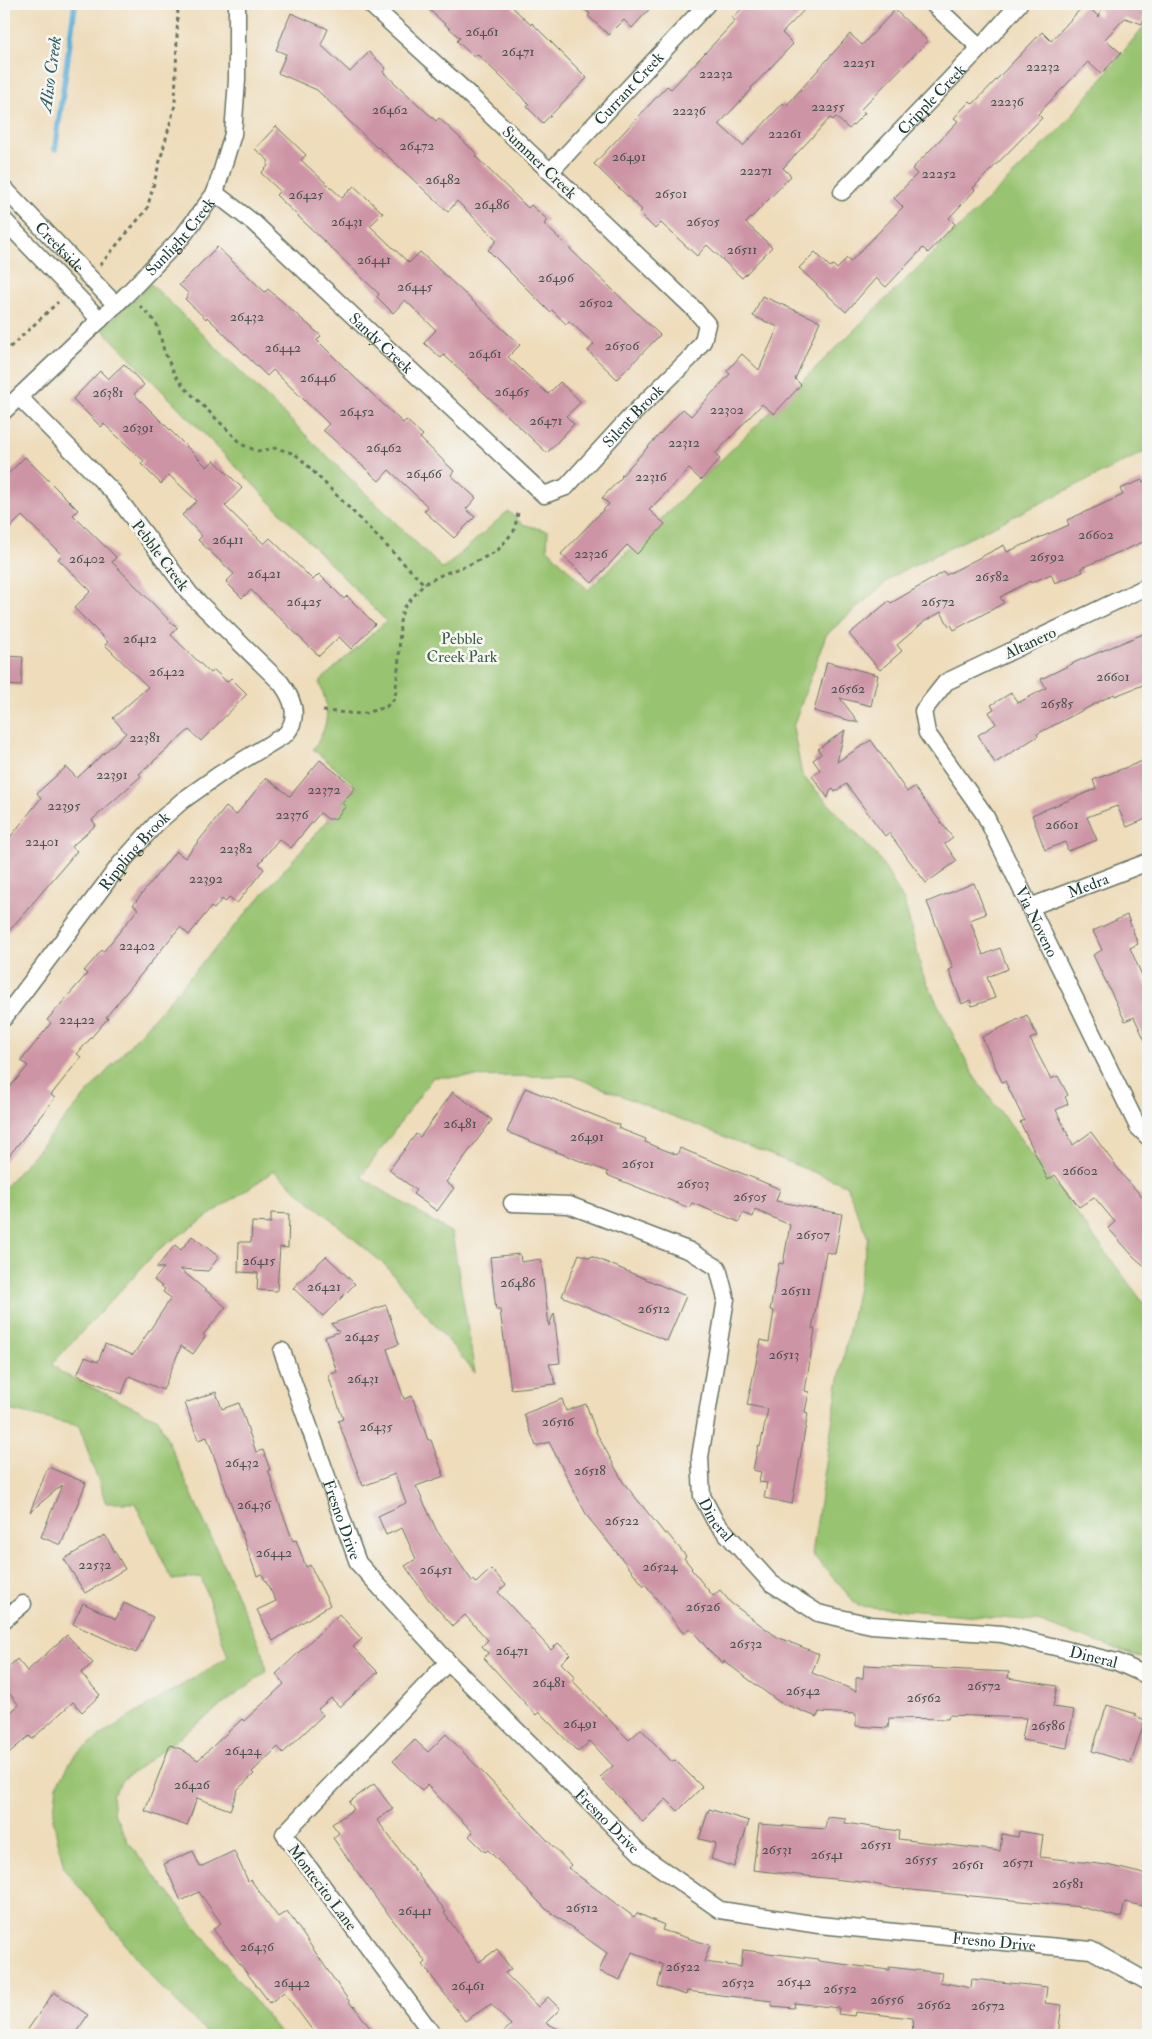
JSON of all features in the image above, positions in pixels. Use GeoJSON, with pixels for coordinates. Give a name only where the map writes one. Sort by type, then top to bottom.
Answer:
{"type":"FeatureCollection","features":[{"type":"Feature","properties":{"kind":"street","name":"Sunlight Creek"},"geometry":{"type":"LineString","coordinates":[[4,411],[121,300],[182,237],[215,192],[233,134],[237,80],[237,4]]}},
{"type":"Feature","properties":{"kind":"street","name":"Summer Creek"},"geometry":{"type":"LineString","coordinates":[[370,4],[461,87],[707,324]]}},
{"type":"Feature","properties":{"kind":"street","name":"Currant Creek"},"geometry":{"type":"LineString","coordinates":[[550,172],[707,4]]}},
{"type":"Feature","properties":{"kind":"street"},"geometry":{"type":"LineString","coordinates":[[933,4],[980,48]]}},
{"type":"Feature","properties":{"kind":"street","name":"Cripple Creek"},"geometry":{"type":"LineString","coordinates":[[842,192],[980,48],[1019,4]]}},
{"type":"Feature","properties":{"kind":"street","name":"Creekside"},"geometry":{"type":"LineString","coordinates":[[4,188],[89,277],[121,300]]}},
{"type":"Feature","properties":{"kind":"street","name":"Sandy Creek"},"geometry":{"type":"LineString","coordinates":[[215,192],[254,223],[544,495]]}},
{"type":"Feature","properties":{"kind":"street","name":"Creekside"},"geometry":{"type":"LineString","coordinates":[[4,220],[100,320]]}},
{"type":"Feature","properties":{"kind":"street","name":"Silent Brook"},"geometry":{"type":"LineString","coordinates":[[544,495],[566,488],[632,415],[691,357],[703,341],[707,324]]}},
{"type":"Feature","properties":{"kind":"street","name":"Pebble Creek"},"geometry":{"type":"LineString","coordinates":[[19,397],[114,493],[190,594],[281,683],[291,698],[294,718]]}},
{"type":"Feature","properties":{"kind":"street","name":"Altanero"},"geometry":{"type":"LineString","coordinates":[[923,711],[946,682],[1148,586]]}},
{"type":"Feature","properties":{"kind":"street","name":"Via Noveno"},"geometry":{"type":"LineString","coordinates":[[923,711],[927,733],[985,815],[1138,1127],[1148,1137]]}},
{"type":"Feature","properties":{"kind":"street","name":"Rippling Brook"},"geometry":{"type":"LineString","coordinates":[[4,1018],[122,864],[156,824],[182,801],[220,774],[286,734],[292,727],[294,718]]}},
{"type":"Feature","properties":{"kind":"street","name":"Medra"},"geometry":{"type":"LineString","coordinates":[[1030,907],[1148,862]]}},
{"type":"Feature","properties":{"kind":"street","name":"Dineral"},"geometry":{"type":"LineString","coordinates":[[512,1203],[569,1205],[690,1251],[718,1268],[726,1299],[700,1457],[702,1496],[715,1521],[771,1583],[818,1613],[871,1626],[1002,1634],[1117,1662],[1148,1676]]}},
{"type":"Feature","properties":{"kind":"street","name":"Fresno Drive"},"geometry":{"type":"LineString","coordinates":[[282,1351],[358,1563],[448,1662],[643,1856],[720,1910],[819,1925],[1091,1950],[1148,1982]]}},
{"type":"Feature","properties":{"kind":"street"},"geometry":{"type":"LineString","coordinates":[[4,1620],[22,1604]]}},
{"type":"Feature","properties":{"kind":"street","name":"Montecito Lane"},"geometry":{"type":"LineString","coordinates":[[433,2035],[284,1834],[448,1662]]}},
{"type":"Feature","properties":{"kind":"path"},"geometry":{"type":"LineString","coordinates":[[89,277],[147,209],[175,105],[178,4]]}},
{"type":"Feature","properties":{"kind":"path"},"geometry":{"type":"LineString","coordinates":[[4,353],[71,291]]}},
{"type":"Feature","properties":{"kind":"path"},"geometry":{"type":"LineString","coordinates":[[121,300],[155,321],[164,351],[175,375],[243,445],[257,450],[276,448],[295,454],[424,584]]}},
{"type":"Feature","properties":{"kind":"path"},"geometry":{"type":"LineString","coordinates":[[323,711],[362,714],[386,707],[395,698],[400,622],[403,609],[424,584],[497,551],[514,531],[518,513]]}},
{"type":"Feature","properties":{"kind":"green space","name":"Pebble Creek Park"},"geometry":{"type":"Polygon","coordinates":[[[1148,21],[1148,450],[893,576],[826,635],[793,727],[802,775],[879,858],[904,901],[923,975],[975,1078],[1148,1309],[1148,1660],[1037,1621],[858,1606],[812,1554],[838,1384],[868,1238],[846,1185],[572,1076],[433,1077],[361,1177],[452,1233],[475,1373],[386,1266],[274,1171],[158,1250],[52,1364],[62,1373],[158,1419],[263,1653],[266,1672],[124,1779],[112,1795],[114,1813],[128,1842],[282,2035],[209,2035],[156,1982],[64,1868],[53,1819],[57,1786],[74,1756],[108,1730],[228,1657],[201,1577],[172,1580],[135,1503],[106,1503],[79,1426],[4,1409],[4,1188],[357,787],[313,749],[323,732],[326,717],[325,700],[319,682],[386,621],[102,329],[151,284],[443,569],[508,511],[522,524],[548,531],[547,548],[588,590],[1064,125],[1148,21]]]}},
{"type":"Feature","properties":{"kind":"building"},"geometry":{"type":"Polygon","coordinates":[[[423,4],[509,4],[531,25],[532,23],[587,78],[543,123],[527,107],[529,104],[477,54],[474,57],[457,41],[460,38],[423,4]]]}},
{"type":"Feature","properties":{"kind":"building"},"geometry":{"type":"Polygon","coordinates":[[[579,4],[654,4],[632,28],[624,20],[609,35],[588,16],[590,14],[579,4]]]}},
{"type":"Feature","properties":{"kind":"building"},"geometry":{"type":"Polygon","coordinates":[[[747,4],[810,4],[782,33],[793,44],[719,124],[743,146],[783,103],[786,106],[850,34],[862,45],[895,10],[928,41],[861,109],[865,113],[849,129],[836,117],[833,120],[830,118],[783,168],[791,176],[746,223],[772,247],[742,278],[707,245],[697,256],[661,223],[655,229],[639,213],[642,210],[594,164],[667,86],[671,89],[735,21],[732,18],[747,4]]]}},
{"type":"Feature","properties":{"kind":"building"},"geometry":{"type":"Polygon","coordinates":[[[1085,4],[1099,17],[1101,10],[1091,7],[1092,4],[1148,5],[1142,24],[1125,18],[1105,39],[1121,53],[1101,74],[1088,62],[1038,114],[1042,118],[973,188],[975,190],[949,218],[955,224],[928,253],[923,248],[886,287],[876,278],[846,312],[799,268],[815,252],[830,267],[833,265],[837,269],[847,258],[850,262],[903,207],[894,198],[917,174],[912,169],[958,121],[954,118],[970,101],[973,104],[1042,32],[1051,41],[1085,4]]]}},
{"type":"Feature","properties":{"kind":"building"},"geometry":{"type":"Polygon","coordinates":[[[291,13],[328,29],[321,45],[350,72],[369,52],[386,68],[383,72],[436,121],[439,118],[477,154],[475,156],[528,208],[531,205],[548,220],[544,224],[660,335],[617,379],[588,351],[594,344],[569,321],[566,324],[552,310],[550,312],[488,250],[497,240],[457,201],[448,212],[377,148],[317,90],[278,73],[286,54],[276,50],[291,13]]]}},
{"type":"Feature","properties":{"kind":"building"},"geometry":{"type":"Polygon","coordinates":[[[276,126],[306,155],[301,160],[342,198],[354,186],[383,213],[370,226],[409,263],[420,252],[520,345],[508,357],[548,394],[560,382],[581,402],[566,416],[574,424],[547,453],[444,355],[441,358],[424,343],[436,330],[405,300],[393,313],[377,297],[379,294],[276,195],[280,191],[261,173],[268,166],[269,161],[255,149],[276,126]]]}},
{"type":"Feature","properties":{"kind":"building"},"geometry":{"type":"Polygon","coordinates":[[[217,247],[265,292],[268,289],[321,336],[317,340],[403,423],[406,420],[423,435],[420,438],[454,471],[451,475],[476,498],[466,509],[475,517],[454,538],[424,511],[428,507],[389,470],[379,481],[323,430],[329,424],[273,370],[267,376],[207,317],[206,319],[185,299],[189,294],[179,285],[217,247]]]}},
{"type":"Feature","properties":{"kind":"building"},"geometry":{"type":"Polygon","coordinates":[[[762,296],[820,321],[795,379],[801,385],[774,414],[762,404],[715,454],[720,459],[701,480],[689,469],[649,510],[665,524],[637,554],[627,545],[592,583],[561,554],[609,504],[602,498],[621,476],[683,409],[691,416],[730,374],[727,371],[742,354],[759,370],[778,327],[753,316],[762,296]]]}},
{"type":"Feature","properties":{"kind":"building"},"geometry":{"type":"Polygon","coordinates":[[[124,364],[144,385],[134,394],[207,467],[214,460],[242,488],[225,506],[264,544],[270,538],[313,580],[319,574],[344,599],[347,596],[375,624],[351,649],[339,637],[319,656],[251,590],[242,598],[226,582],[234,574],[198,540],[202,536],[182,515],[197,501],[169,475],[161,484],[141,464],[144,461],[104,424],[101,427],[73,399],[100,371],[108,379],[124,364]]]}},
{"type":"Feature","properties":{"kind":"building"},"geometry":{"type":"Polygon","coordinates":[[[25,457],[78,510],[73,515],[116,557],[112,562],[177,628],[171,635],[210,673],[214,670],[227,682],[231,678],[247,694],[201,741],[189,730],[139,774],[141,776],[92,820],[96,825],[71,847],[77,851],[4,937],[4,845],[41,798],[37,793],[66,767],[77,778],[126,733],[113,718],[148,687],[105,645],[108,642],[74,608],[91,591],[58,559],[62,555],[22,516],[4,534],[4,478],[25,457]]]}},
{"type":"Feature","properties":{"kind":"building"},"geometry":{"type":"Polygon","coordinates":[[[1142,480],[1143,482],[1148,480],[1148,540],[1081,568],[1083,572],[1055,583],[1051,574],[1031,583],[1030,581],[1000,597],[1004,603],[954,630],[951,625],[949,626],[941,612],[925,621],[897,645],[902,651],[880,670],[849,634],[889,601],[891,603],[944,572],[946,575],[1004,545],[1007,552],[1069,525],[1067,520],[1123,495],[1120,489],[1142,480]]]}},
{"type":"Feature","properties":{"kind":"building"},"geometry":{"type":"Polygon","coordinates":[[[1148,632],[1148,683],[1115,696],[1114,694],[1037,734],[1038,736],[995,763],[978,735],[996,724],[989,712],[994,709],[991,705],[1011,693],[1018,703],[1046,688],[1041,679],[1080,660],[1148,632]]]}},
{"type":"Feature","properties":{"kind":"building"},"geometry":{"type":"Polygon","coordinates":[[[4,656],[23,657],[21,686],[4,685],[4,656]]]}},
{"type":"Feature","properties":{"kind":"building"},"geometry":{"type":"Polygon","coordinates":[[[827,662],[878,675],[871,706],[840,698],[859,723],[814,711],[827,662]]]}},
{"type":"Feature","properties":{"kind":"building"},"geometry":{"type":"Polygon","coordinates":[[[845,730],[837,762],[871,740],[907,792],[914,787],[953,838],[945,844],[957,861],[926,883],[889,833],[885,836],[846,784],[835,792],[833,789],[830,791],[828,798],[812,776],[820,770],[813,760],[821,754],[818,749],[845,730]]]}},
{"type":"Feature","properties":{"kind":"building"},"geometry":{"type":"Polygon","coordinates":[[[1148,759],[1148,818],[1127,827],[1117,806],[1087,817],[1097,840],[1068,851],[1065,842],[1045,850],[1032,815],[1096,789],[1093,780],[1148,759]]]}},
{"type":"Feature","properties":{"kind":"building"},"geometry":{"type":"Polygon","coordinates":[[[320,760],[355,788],[342,803],[346,806],[335,819],[328,819],[320,813],[291,848],[279,839],[259,864],[264,869],[237,903],[229,897],[226,902],[222,899],[214,909],[211,907],[189,935],[180,927],[77,1054],[81,1057],[51,1095],[55,1098],[4,1162],[4,1094],[28,1066],[21,1061],[51,1023],[47,1020],[87,974],[84,971],[102,950],[103,952],[138,909],[133,905],[176,851],[185,858],[226,807],[236,815],[266,778],[290,796],[320,760]]]}},
{"type":"Feature","properties":{"kind":"building"},"geometry":{"type":"Polygon","coordinates":[[[974,883],[986,914],[970,920],[983,955],[1000,948],[1008,969],[987,977],[995,998],[972,1006],[970,1000],[962,1004],[949,970],[953,968],[927,902],[974,883]]]}},
{"type":"Feature","properties":{"kind":"building"},"geometry":{"type":"Polygon","coordinates":[[[1127,915],[1138,944],[1130,948],[1148,989],[1148,1047],[1134,1017],[1125,1021],[1093,955],[1102,950],[1093,931],[1127,915]]]}},
{"type":"Feature","properties":{"kind":"building"},"geometry":{"type":"Polygon","coordinates":[[[1027,1015],[1037,1036],[1030,1039],[1051,1079],[1058,1076],[1068,1095],[1065,1097],[1068,1104],[1056,1110],[1073,1145],[1091,1132],[1124,1177],[1148,1203],[1148,1269],[1134,1257],[1108,1228],[1115,1222],[1094,1197],[1079,1207],[1055,1175],[1048,1180],[1020,1122],[1024,1120],[1005,1081],[1002,1082],[982,1037],[1027,1015]]]}},
{"type":"Feature","properties":{"kind":"building"},"geometry":{"type":"Polygon","coordinates":[[[525,1088],[619,1125],[618,1128],[646,1139],[645,1142],[677,1155],[680,1148],[780,1189],[776,1201],[842,1214],[835,1254],[826,1252],[812,1329],[815,1329],[805,1391],[809,1392],[805,1412],[808,1413],[792,1504],[764,1498],[767,1483],[759,1482],[761,1472],[753,1470],[768,1409],[747,1405],[761,1340],[769,1342],[774,1311],[770,1310],[779,1263],[783,1264],[790,1225],[755,1210],[753,1217],[743,1213],[739,1222],[692,1203],[689,1208],[607,1175],[608,1172],[507,1132],[525,1088]]]}},
{"type":"Feature","properties":{"kind":"building"},"geometry":{"type":"Polygon","coordinates":[[[453,1092],[492,1120],[446,1182],[454,1188],[437,1211],[413,1194],[416,1190],[389,1170],[416,1134],[420,1137],[453,1092]]]}},
{"type":"Feature","properties":{"kind":"building"},"geometry":{"type":"Polygon","coordinates":[[[271,1213],[289,1214],[288,1248],[280,1247],[277,1291],[257,1290],[258,1273],[238,1272],[239,1242],[251,1242],[252,1222],[271,1223],[271,1213]]]}},
{"type":"Feature","properties":{"kind":"building"},"geometry":{"type":"Polygon","coordinates":[[[192,1236],[219,1257],[208,1271],[180,1269],[226,1307],[203,1335],[205,1337],[193,1354],[181,1346],[163,1390],[129,1376],[122,1394],[77,1375],[85,1357],[98,1362],[105,1344],[133,1355],[171,1298],[163,1292],[165,1289],[154,1280],[164,1268],[156,1268],[175,1245],[181,1250],[192,1236]]]}},
{"type":"Feature","properties":{"kind":"building"},"geometry":{"type":"Polygon","coordinates":[[[520,1254],[521,1262],[541,1259],[549,1326],[554,1313],[560,1363],[549,1364],[556,1384],[511,1389],[500,1310],[496,1310],[490,1257],[520,1254]]]}},
{"type":"Feature","properties":{"kind":"building"},"geometry":{"type":"Polygon","coordinates":[[[579,1254],[590,1258],[591,1256],[686,1296],[667,1341],[562,1296],[579,1254]]]}},
{"type":"Feature","properties":{"kind":"building"},"geometry":{"type":"Polygon","coordinates":[[[326,1256],[355,1284],[323,1316],[293,1288],[326,1256]]]}},
{"type":"Feature","properties":{"kind":"building"},"geometry":{"type":"Polygon","coordinates":[[[386,1305],[399,1344],[387,1349],[404,1399],[412,1396],[444,1476],[416,1486],[437,1531],[472,1581],[474,1580],[476,1583],[491,1569],[506,1585],[498,1592],[551,1650],[558,1643],[570,1654],[561,1663],[575,1677],[572,1680],[629,1740],[641,1729],[672,1762],[675,1760],[702,1787],[678,1811],[666,1799],[643,1822],[600,1777],[613,1766],[590,1741],[578,1752],[539,1712],[536,1715],[484,1658],[488,1653],[482,1646],[488,1640],[465,1615],[453,1626],[429,1600],[405,1566],[416,1559],[402,1528],[386,1535],[378,1516],[406,1503],[395,1474],[363,1486],[338,1421],[343,1419],[328,1375],[337,1372],[325,1337],[339,1332],[331,1324],[386,1305]]]}},
{"type":"Feature","properties":{"kind":"building"},"geometry":{"type":"Polygon","coordinates":[[[216,1392],[222,1409],[239,1403],[256,1452],[263,1450],[270,1470],[268,1470],[273,1487],[293,1541],[296,1540],[306,1567],[310,1565],[330,1605],[273,1641],[257,1610],[276,1601],[262,1574],[257,1576],[207,1437],[198,1440],[185,1403],[216,1392]]]}},
{"type":"Feature","properties":{"kind":"building"},"geometry":{"type":"Polygon","coordinates":[[[562,1399],[566,1411],[586,1404],[596,1432],[623,1482],[665,1534],[667,1533],[686,1556],[684,1558],[691,1569],[713,1596],[720,1590],[731,1603],[777,1637],[819,1654],[812,1673],[856,1691],[856,1678],[863,1678],[864,1665],[1009,1672],[1008,1678],[1057,1686],[1053,1707],[1074,1710],[1067,1748],[1022,1740],[1026,1718],[949,1715],[948,1719],[889,1718],[888,1728],[856,1726],[856,1714],[819,1712],[817,1717],[779,1702],[724,1661],[723,1663],[714,1656],[690,1628],[683,1633],[645,1584],[644,1586],[587,1516],[549,1442],[536,1446],[524,1414],[562,1399]]]}},
{"type":"Feature","properties":{"kind":"building"},"geometry":{"type":"Polygon","coordinates":[[[48,1467],[86,1483],[61,1545],[41,1537],[62,1485],[30,1512],[48,1467]]]}},
{"type":"Feature","properties":{"kind":"building"},"geometry":{"type":"Polygon","coordinates":[[[105,1535],[125,1569],[85,1593],[64,1559],[105,1535]]]}},
{"type":"Feature","properties":{"kind":"building"},"geometry":{"type":"Polygon","coordinates":[[[83,1603],[116,1619],[124,1603],[153,1617],[136,1653],[73,1624],[83,1603]]]}},
{"type":"Feature","properties":{"kind":"building"},"geometry":{"type":"Polygon","coordinates":[[[339,1614],[362,1639],[353,1647],[378,1672],[340,1707],[331,1698],[318,1709],[323,1715],[283,1753],[278,1747],[252,1772],[254,1774],[238,1789],[230,1810],[197,1798],[187,1826],[145,1811],[170,1745],[181,1749],[198,1760],[242,1719],[244,1721],[284,1684],[276,1674],[339,1614]]]}},
{"type":"Feature","properties":{"kind":"building"},"geometry":{"type":"Polygon","coordinates":[[[67,1635],[93,1663],[81,1673],[100,1695],[82,1712],[73,1702],[32,1739],[29,1736],[4,1757],[4,1718],[19,1705],[4,1687],[4,1671],[17,1659],[27,1671],[67,1635]]]}},
{"type":"Feature","properties":{"kind":"building"},"geometry":{"type":"Polygon","coordinates":[[[1107,1705],[1136,1714],[1135,1716],[1145,1720],[1131,1763],[1092,1751],[1107,1705]]]}},
{"type":"Feature","properties":{"kind":"building"},"geometry":{"type":"Polygon","coordinates":[[[446,1734],[571,1865],[568,1868],[634,1917],[637,1913],[664,1925],[662,1930],[710,1945],[704,1962],[741,1967],[743,1950],[889,1970],[889,1967],[942,1973],[940,1982],[971,1988],[972,1979],[1047,1987],[1045,2003],[1062,2005],[1058,2035],[1005,2029],[1004,2035],[913,2035],[912,2018],[855,2012],[854,2016],[838,2014],[839,2008],[795,2003],[794,2008],[772,2006],[772,2001],[687,1991],[686,1995],[658,1986],[663,1965],[632,1952],[620,1980],[599,1971],[607,1953],[546,1909],[488,1850],[485,1852],[469,1836],[473,1832],[427,1785],[422,1791],[393,1761],[415,1740],[428,1752],[446,1734]]]}},
{"type":"Feature","properties":{"kind":"building"},"geometry":{"type":"Polygon","coordinates":[[[374,1784],[393,1809],[377,1820],[446,1912],[444,1913],[479,1962],[497,1949],[511,1969],[505,1973],[538,2007],[548,1997],[560,2009],[546,2023],[571,2035],[500,2035],[511,2025],[491,2004],[465,2021],[423,1965],[426,1962],[378,1901],[333,1838],[339,1833],[332,1824],[354,1809],[349,1802],[374,1784]]]}},
{"type":"Feature","properties":{"kind":"building"},"geometry":{"type":"Polygon","coordinates":[[[709,1809],[749,1821],[734,1867],[711,1859],[716,1843],[699,1839],[709,1809]]]}},
{"type":"Feature","properties":{"kind":"building"},"geometry":{"type":"Polygon","coordinates":[[[827,1817],[846,1819],[845,1823],[899,1831],[898,1839],[1000,1851],[1002,1834],[1018,1837],[1019,1831],[1043,1835],[1040,1857],[1107,1865],[1148,1875],[1148,1883],[1142,1906],[1125,1902],[1121,1918],[1081,1907],[892,1888],[869,1883],[753,1870],[759,1824],[825,1829],[827,1817]]]}},
{"type":"Feature","properties":{"kind":"building"},"geometry":{"type":"Polygon","coordinates":[[[193,1851],[200,1867],[234,1851],[248,1881],[250,1879],[278,1917],[287,1911],[353,2007],[375,2035],[316,2035],[284,1992],[270,2003],[213,1929],[221,1923],[199,1892],[181,1901],[164,1864],[193,1851]]]}},
{"type":"Feature","properties":{"kind":"building"},"geometry":{"type":"Polygon","coordinates":[[[54,1992],[88,2015],[74,2035],[24,2035],[54,1992]]]}},
{"type":"Feature","properties":{"kind":"waterway","name":"Aliso Creek"},"geometry":{"type":"LineString","coordinates":[[55,149],[75,4]]}}]}
